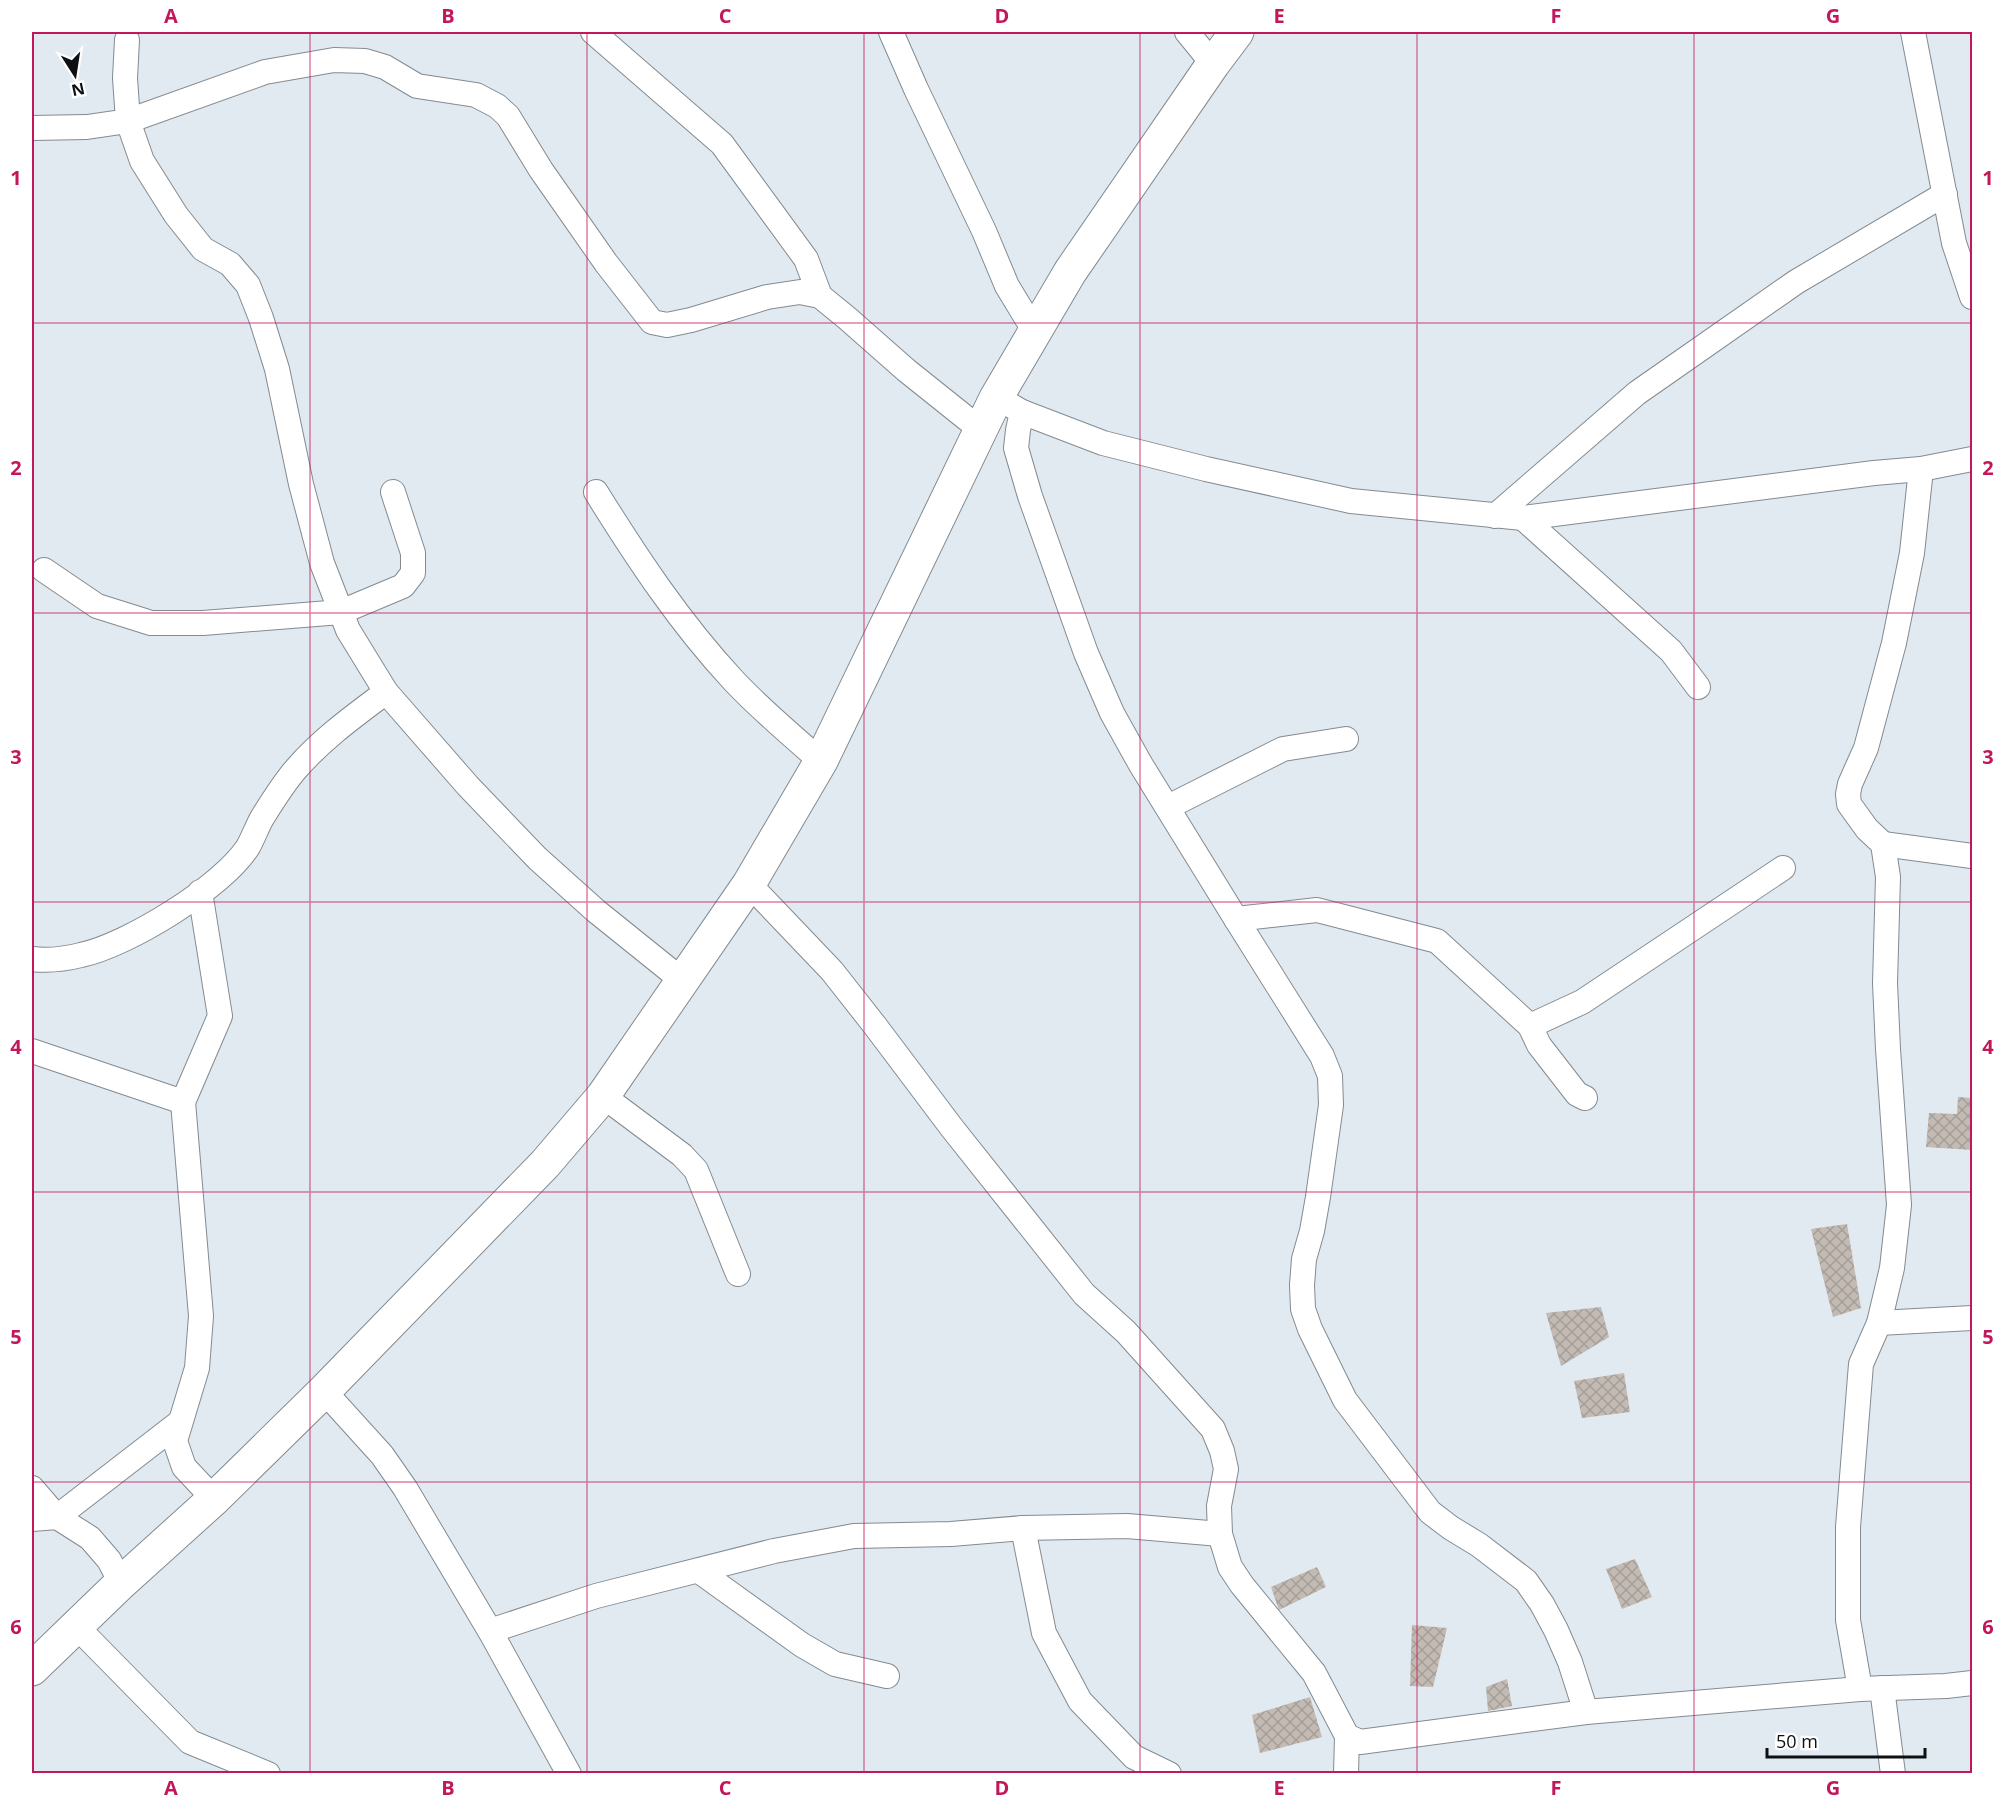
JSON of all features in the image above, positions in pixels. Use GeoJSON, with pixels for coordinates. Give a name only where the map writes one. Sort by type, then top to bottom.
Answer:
{"type":"FeatureCollection","features":[{"type":"Feature","properties":{"kind":"main road"},"geometry":{"type":"LineString","coordinates":[[32,1670],[121,1583],[214,1499],[324,1390],[538,1172],[603,1096],[749,884],[821,761],[981,430],[1009,405],[1035,332],[1070,272],[1213,64],[1238,32]]}},
{"type":"Feature","properties":{"kind":"street"},"geometry":{"type":"LineString","coordinates":[[593,32],[722,144],[806,260],[820,296]]}},
{"type":"Feature","properties":{"kind":"street"},"geometry":{"type":"LineString","coordinates":[[891,32],[984,231],[1007,286],[1035,332]]}},
{"type":"Feature","properties":{"kind":"street"},"geometry":{"type":"LineString","coordinates":[[1187,32],[1213,64]]}},
{"type":"Feature","properties":{"kind":"street"},"geometry":{"type":"LineString","coordinates":[[1913,32],[1954,243],[1970,283]]}},
{"type":"Feature","properties":{"kind":"street"},"geometry":{"type":"LineString","coordinates":[[127,40],[125,78],[128,120],[142,161],[176,215],[203,249],[230,264],[248,285],[277,369],[301,484],[322,562],[348,630],[386,692],[468,786],[537,858],[683,981]]}},
{"type":"Feature","properties":{"kind":"street"},"geometry":{"type":"LineString","coordinates":[[32,128],[87,127],[128,120],[265,72],[334,60],[365,61],[385,67],[417,86],[477,95],[497,106],[508,116],[541,170],[606,263],[652,322],[667,325],[691,321],[766,297],[800,292],[820,296],[906,370],[981,430]]}},
{"type":"Feature","properties":{"kind":"street"},"geometry":{"type":"LineString","coordinates":[[1495,516],[1637,393],[1796,282],[1945,194]]}},
{"type":"Feature","properties":{"kind":"street"},"geometry":{"type":"LineString","coordinates":[[1009,405],[1103,443],[1206,470],[1351,501],[1523,518],[1758,487],[1921,469],[1972,459]]}},
{"type":"Feature","properties":{"kind":"street"},"geometry":{"type":"LineString","coordinates":[[1009,405],[1018,430],[1016,448],[1030,496],[1086,653],[1112,713],[1236,919],[1322,1056],[1330,1076],[1330,1105],[1318,1197],[1312,1232],[1304,1259],[1303,1309],[1310,1329],[1345,1400],[1430,1512],[1450,1528],[1479,1545],[1526,1581],[1556,1630],[1570,1662],[1586,1712]]}},
{"type":"Feature","properties":{"kind":"street"},"geometry":{"type":"LineString","coordinates":[[1893,1773],[1871,1689],[1848,1620],[1848,1527],[1861,1364],[1879,1323],[1892,1268],[1899,1205],[1885,982],[1888,877],[1883,844],[1867,828],[1849,804],[1848,794],[1866,748],[1894,643],[1912,553],[1921,469]]}},
{"type":"Feature","properties":{"kind":"street"},"geometry":{"type":"LineString","coordinates":[[44,570],[97,606],[152,623],[203,623],[340,612],[403,586],[413,573],[413,553],[393,492]]}},
{"type":"Feature","properties":{"kind":"street"},"geometry":{"type":"LineString","coordinates":[[596,492],[639,561],[692,633],[735,682],[821,761]]}},
{"type":"Feature","properties":{"kind":"street"},"geometry":{"type":"LineString","coordinates":[[1523,518],[1671,651],[1698,687]]}},
{"type":"Feature","properties":{"kind":"street"},"geometry":{"type":"LineString","coordinates":[[32,959],[46,960],[83,955],[127,938],[176,910],[200,892],[222,875],[247,848],[263,818],[295,770],[329,735],[386,692]]}},
{"type":"Feature","properties":{"kind":"street"},"geometry":{"type":"LineString","coordinates":[[1168,807],[1283,749],[1346,739]]}},
{"type":"Feature","properties":{"kind":"street"},"geometry":{"type":"LineString","coordinates":[[1883,844],[1972,856]]}},
{"type":"Feature","properties":{"kind":"street"},"geometry":{"type":"LineString","coordinates":[[1530,1026],[1581,1002],[1783,868]]}},
{"type":"Feature","properties":{"kind":"street"},"geometry":{"type":"LineString","coordinates":[[749,884],[832,971],[952,1128],[1084,1294],[1126,1332],[1213,1429],[1226,1469],[1219,1506],[1220,1534],[1230,1567],[1242,1585],[1314,1672],[1347,1736],[1346,1773]]}},
{"type":"Feature","properties":{"kind":"street"},"geometry":{"type":"LineString","coordinates":[[200,892],[220,1016],[183,1102],[201,1316],[197,1368],[175,1442],[184,1467],[214,1499]]}},
{"type":"Feature","properties":{"kind":"street"},"geometry":{"type":"LineString","coordinates":[[1236,919],[1317,910],[1437,941],[1530,1026],[1539,1045],[1576,1094],[1585,1098]]}},
{"type":"Feature","properties":{"kind":"street"},"geometry":{"type":"LineString","coordinates":[[32,1051],[183,1102]]}},
{"type":"Feature","properties":{"kind":"street"},"geometry":{"type":"LineString","coordinates":[[603,1096],[682,1155],[696,1170],[738,1274]]}},
{"type":"Feature","properties":{"kind":"street"},"geometry":{"type":"LineString","coordinates":[[1879,1323],[1972,1318]]}},
{"type":"Feature","properties":{"kind":"street"},"geometry":{"type":"LineString","coordinates":[[324,1390],[382,1455],[405,1488],[490,1631],[569,1773]]}},
{"type":"Feature","properties":{"kind":"street"},"geometry":{"type":"LineString","coordinates":[[32,1519],[57,1517],[180,1422]]}},
{"type":"Feature","properties":{"kind":"street"},"geometry":{"type":"LineString","coordinates":[[32,1488],[57,1517],[90,1538],[110,1560],[121,1583]]}},
{"type":"Feature","properties":{"kind":"street"},"geometry":{"type":"LineString","coordinates":[[490,1631],[596,1596],[774,1551],[854,1536],[951,1534],[1023,1528],[1127,1526],[1220,1534]]}},
{"type":"Feature","properties":{"kind":"street"},"geometry":{"type":"LineString","coordinates":[[1023,1528],[1044,1633],[1080,1701],[1134,1757],[1169,1773]]}},
{"type":"Feature","properties":{"kind":"street"},"geometry":{"type":"LineString","coordinates":[[699,1571],[802,1645],[835,1664],[887,1676]]}},
{"type":"Feature","properties":{"kind":"street"},"geometry":{"type":"LineString","coordinates":[[76,1626],[190,1742],[268,1773]]}},
{"type":"Feature","properties":{"kind":"street"},"geometry":{"type":"LineString","coordinates":[[1347,1736],[1360,1742],[1586,1712],[1972,1683]]}},
{"type":"Feature","properties":{"kind":"building"},"geometry":{"type":"Polygon","coordinates":[[[1958,1097],[1972,1098],[1972,1150],[1926,1147],[1929,1113],[1957,1114],[1958,1097]]]}},
{"type":"Feature","properties":{"kind":"building"},"geometry":{"type":"Polygon","coordinates":[[[1847,1224],[1861,1308],[1833,1317],[1811,1229],[1847,1224]]]}},
{"type":"Feature","properties":{"kind":"building"},"geometry":{"type":"Polygon","coordinates":[[[1601,1307],[1609,1337],[1561,1366],[1546,1313],[1601,1307]]]}},
{"type":"Feature","properties":{"kind":"building"},"geometry":{"type":"Polygon","coordinates":[[[1624,1373],[1630,1412],[1582,1418],[1574,1381],[1624,1373]]]}},
{"type":"Feature","properties":{"kind":"building"},"geometry":{"type":"Polygon","coordinates":[[[1635,1559],[1652,1597],[1622,1609],[1606,1569],[1635,1559]]]}},
{"type":"Feature","properties":{"kind":"building"},"geometry":{"type":"Polygon","coordinates":[[[1317,1567],[1326,1587],[1279,1610],[1271,1587],[1317,1567]]]}},
{"type":"Feature","properties":{"kind":"building"},"geometry":{"type":"Polygon","coordinates":[[[1412,1625],[1447,1628],[1433,1687],[1410,1686],[1412,1625]]]}},
{"type":"Feature","properties":{"kind":"building"},"geometry":{"type":"Polygon","coordinates":[[[1507,1679],[1512,1706],[1488,1711],[1486,1687],[1507,1679]]]}},
{"type":"Feature","properties":{"kind":"building"},"geometry":{"type":"Polygon","coordinates":[[[1310,1697],[1322,1737],[1260,1753],[1252,1715],[1310,1697]]]}}]}
